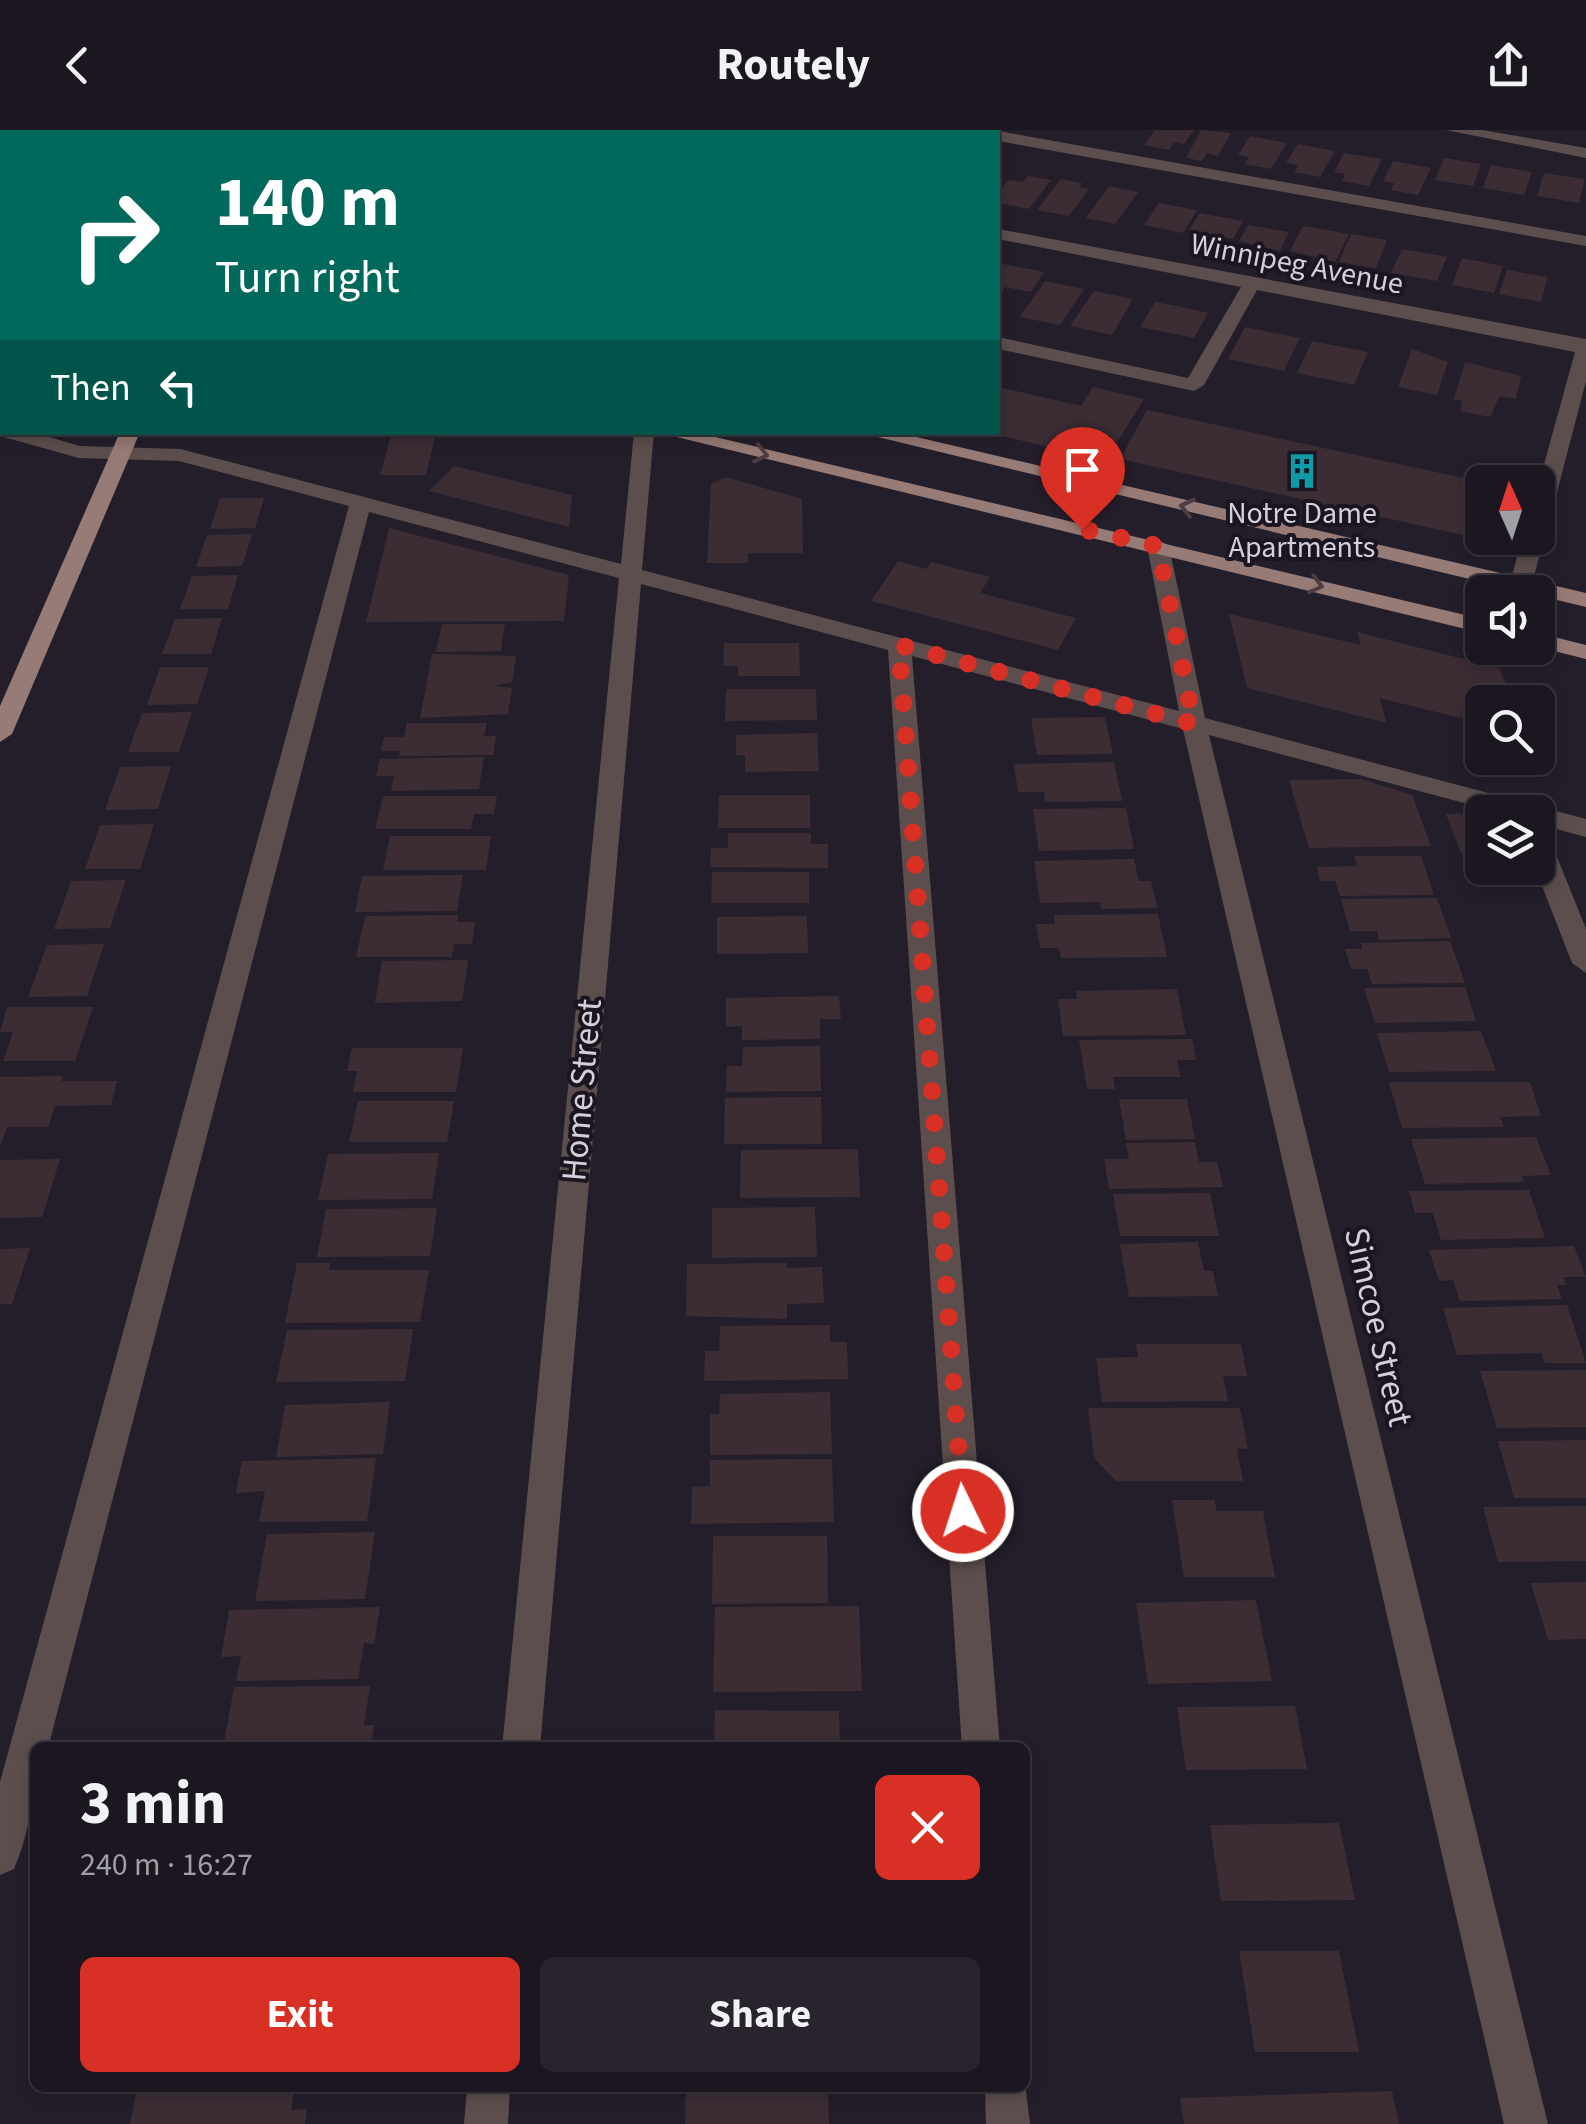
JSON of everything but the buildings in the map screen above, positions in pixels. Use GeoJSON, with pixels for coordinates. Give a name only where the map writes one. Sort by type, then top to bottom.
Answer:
{"type":"FeatureCollection","features":[{"type":"Feature","properties":{"kind":"main road"},"geometry":{"type":"LineString","coordinates":[[679,435],[1465,622]]}},
{"type":"Feature","properties":{"kind":"main road"},"geometry":{"type":"LineString","coordinates":[[878,435],[1465,576]]}},
{"type":"Feature","properties":{"kind":"main road"},"geometry":{"type":"LineString","coordinates":[[0,734],[125,443]]}},
{"type":"Feature","properties":{"kind":"main road"},"geometry":{"type":"LineString","coordinates":[[1555,595],[1586,600]]}},
{"type":"Feature","properties":{"kind":"main road"},"geometry":{"type":"LineString","coordinates":[[1555,644],[1586,652]]}},
{"type":"Feature","properties":{"kind":"street"},"geometry":{"type":"LineString","coordinates":[[1454,130],[1586,152]]}},
{"type":"Feature","properties":{"kind":"street"},"geometry":{"type":"LineString","coordinates":[[1000,136],[1586,241]]}},
{"type":"Feature","properties":{"kind":"street","name":"Winnipeg Avenue"},"geometry":{"type":"LineString","coordinates":[[1000,234],[1252,283],[1584,359]]}},
{"type":"Feature","properties":{"kind":"street"},"geometry":{"type":"LineString","coordinates":[[1000,343],[1194,385],[1252,283]]}},
{"type":"Feature","properties":{"kind":"street"},"geometry":{"type":"LineString","coordinates":[[1555,473],[1576,412],[1584,359]]}},
{"type":"Feature","properties":{"kind":"street"},"geometry":{"type":"LineString","coordinates":[[17,435],[79,452],[125,443],[180,455],[1465,796]]}},
{"type":"Feature","properties":{"kind":"street","name":"Home Street"},"geometry":{"type":"LineString","coordinates":[[522,1742],[644,435]]}},
{"type":"Feature","properties":{"kind":"street"},"geometry":{"type":"LineString","coordinates":[[30,1742],[361,503]]}},
{"type":"Feature","properties":{"kind":"street","name":"Simcoe Street"},"geometry":{"type":"LineString","coordinates":[[1158,546],[1194,724],[1526,2124]]}},
{"type":"Feature","properties":{"kind":"street"},"geometry":{"type":"LineString","coordinates":[[899,645],[980,1742]]}},
{"type":"Feature","properties":{"kind":"street"},"geometry":{"type":"LineString","coordinates":[[1555,820],[1586,828]]}},
{"type":"Feature","properties":{"kind":"street"},"geometry":{"type":"LineString","coordinates":[[1555,885],[1586,963]]}},
{"type":"Feature","properties":{"kind":"street"},"geometry":{"type":"LineString","coordinates":[[0,1855],[30,1743]]}},
{"type":"Feature","properties":{"kind":"street"},"geometry":{"type":"LineString","coordinates":[[486,2124],[489,2092]]}},
{"type":"Feature","properties":{"kind":"street"},"geometry":{"type":"LineString","coordinates":[[1006,2092],[1008,2124]]}},
{"type":"Feature","properties":{"kind":"place","name":"Notre Dame Apartments"},"geometry":{"type":"Point","coordinates":[1302,471]}},
{"type":"Feature","properties":{"kind":"route"},"geometry":{"type":"LineString","coordinates":[[963,1511],[899,645],[1194,724],[1158,546],[1082,529]]}}]}
